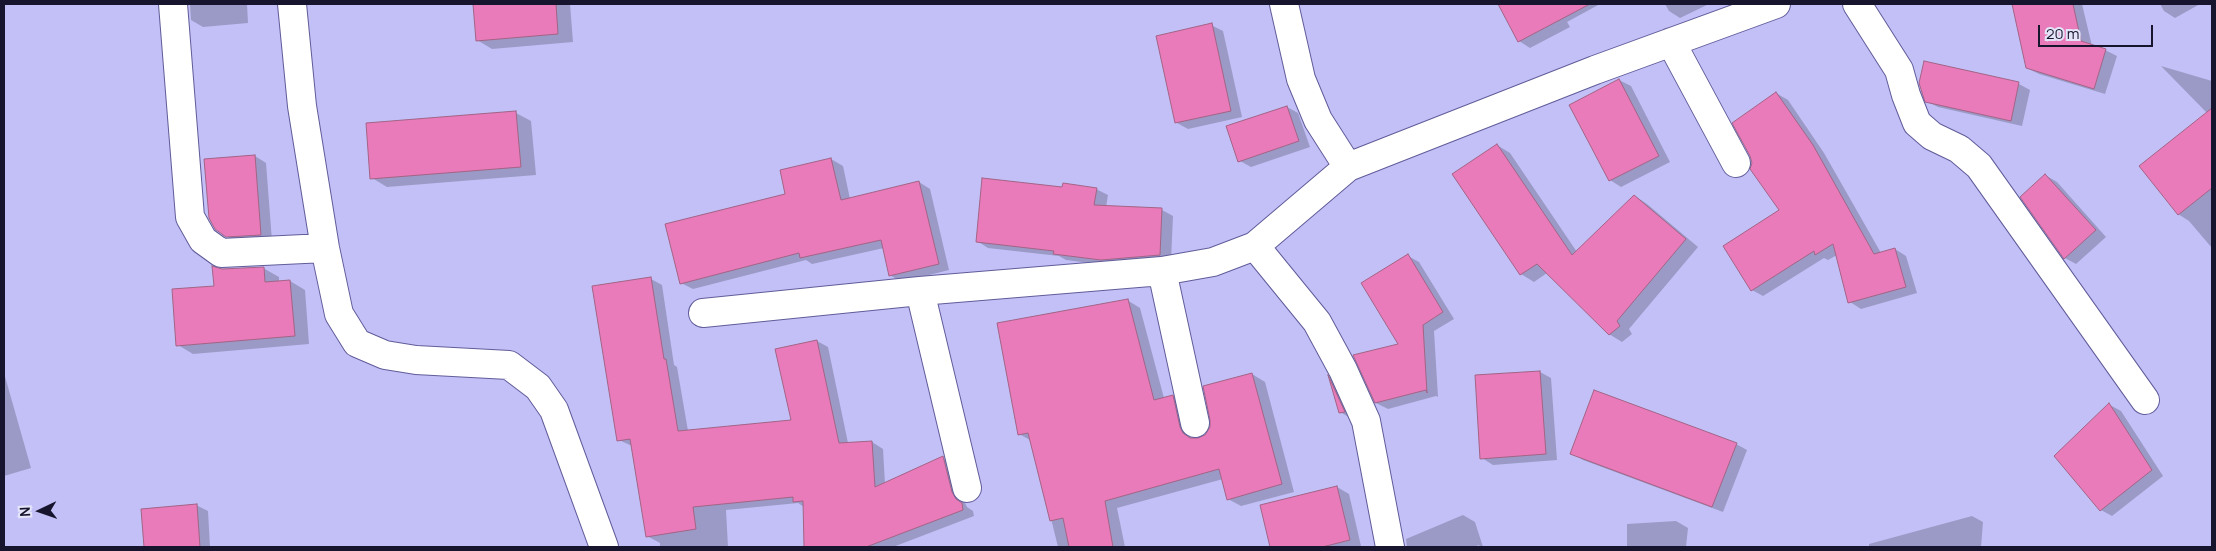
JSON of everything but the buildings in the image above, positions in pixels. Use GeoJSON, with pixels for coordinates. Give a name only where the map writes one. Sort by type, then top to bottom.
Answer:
{"type":"FeatureCollection","features":[{"type":"Feature","properties":{"kind":"street"},"geometry":{"type":"LineString","coordinates":[[172,4],[190,217],[203,240],[221,253],[325,248]]}},
{"type":"Feature","properties":{"kind":"street"},"geometry":{"type":"LineString","coordinates":[[292,4],[302,106],[325,248],[339,314],[357,343],[385,355],[416,360],[509,365],[538,388],[554,410],[604,547]]}},
{"type":"Feature","properties":{"kind":"street"},"geometry":{"type":"LineString","coordinates":[[1284,4],[1302,79],[1318,120],[1348,167]]}},
{"type":"Feature","properties":{"kind":"street"},"geometry":{"type":"LineString","coordinates":[[703,313],[920,291],[1162,271],[1213,262],[1255,246],[1348,167],[1595,70],[1776,4]]}},
{"type":"Feature","properties":{"kind":"street"},"geometry":{"type":"LineString","coordinates":[[1857,4],[1899,70],[1906,96],[1917,123],[1932,136],[1959,150],[1979,166],[2145,400]]}},
{"type":"Feature","properties":{"kind":"street"},"geometry":{"type":"LineString","coordinates":[[1672,42],[1736,163]]}},
{"type":"Feature","properties":{"kind":"street"},"geometry":{"type":"LineString","coordinates":[[1255,246],[1317,322],[1344,370],[1366,421],[1390,547]]}},
{"type":"Feature","properties":{"kind":"street"},"geometry":{"type":"LineString","coordinates":[[1162,271],[1195,423]]}},
{"type":"Feature","properties":{"kind":"street"},"geometry":{"type":"LineString","coordinates":[[920,291],[967,488]]}}]}
